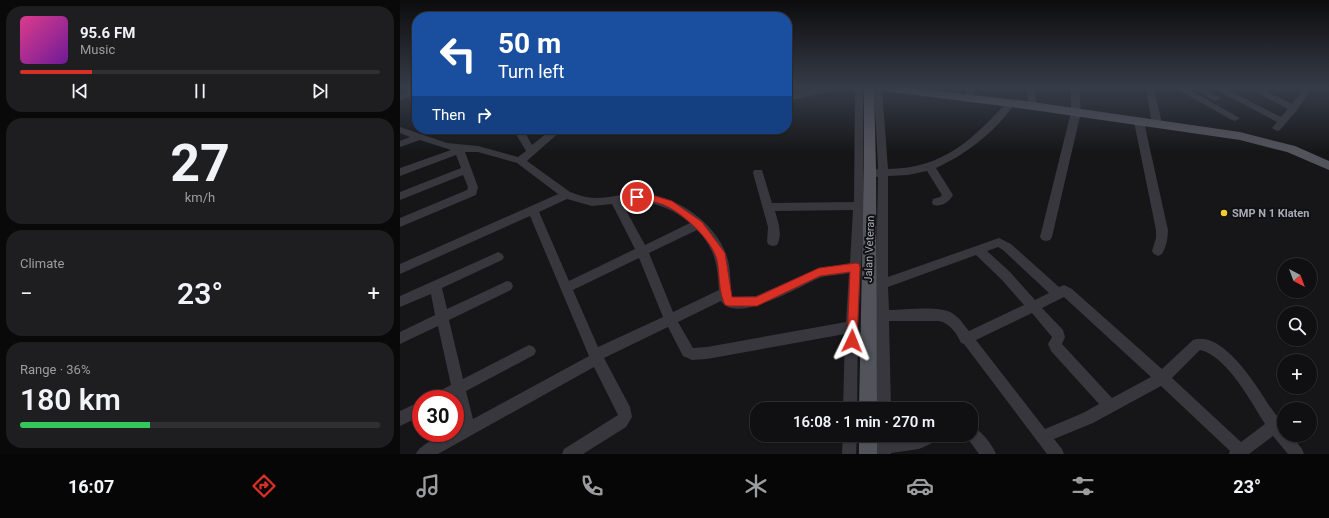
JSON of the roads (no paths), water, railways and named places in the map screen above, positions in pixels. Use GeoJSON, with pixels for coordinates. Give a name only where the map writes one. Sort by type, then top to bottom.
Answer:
{"type":"FeatureCollection","features":[{"type":"Feature","properties":{"kind":"main road","name":"Jalan Veteran"},"geometry":{"type":"LineString","coordinates":[[869,402],[875,316],[872,230],[877,173],[871,109]]}},
{"type":"Feature","properties":{"kind":"main road"},"geometry":{"type":"LineString","coordinates":[[1056,109],[1240,136],[1291,149],[1329,166]]}},
{"type":"Feature","properties":{"kind":"street"},"geometry":{"type":"LineString","coordinates":[[850,402],[856,251],[872,230],[858,206],[860,109]]}},
{"type":"Feature","properties":{"kind":"street"},"geometry":{"type":"LineString","coordinates":[[878,109],[877,173],[917,171],[930,167],[956,155],[989,127],[1005,109]]}},
{"type":"Feature","properties":{"kind":"street"},"geometry":{"type":"LineString","coordinates":[[1154,109],[1157,124]]}},
{"type":"Feature","properties":{"kind":"street"},"geometry":{"type":"LineString","coordinates":[[1223,109],[1235,118]]}},
{"type":"Feature","properties":{"kind":"street"},"geometry":{"type":"LineString","coordinates":[[1255,109],[1280,125],[1293,109]]}},
{"type":"Feature","properties":{"kind":"street"},"geometry":{"type":"LineString","coordinates":[[1046,237],[1076,112]]}},
{"type":"Feature","properties":{"kind":"street"},"geometry":{"type":"LineString","coordinates":[[1139,122],[1162,230],[1162,238],[1158,251]]}},
{"type":"Feature","properties":{"kind":"street"},"geometry":{"type":"LineString","coordinates":[[400,130],[412,132]]}},
{"type":"Feature","properties":{"kind":"street"},"geometry":{"type":"LineString","coordinates":[[400,144],[421,134]]}},
{"type":"Feature","properties":{"kind":"street"},"geometry":{"type":"LineString","coordinates":[[424,134],[432,140],[446,146],[462,149],[478,149],[520,162],[566,195],[596,202],[637,197],[663,201],[678,209],[699,224],[720,253],[723,266],[725,293],[729,302],[732,303],[757,301],[819,272],[856,267]]}},
{"type":"Feature","properties":{"kind":"street"},"geometry":{"type":"LineString","coordinates":[[521,134],[531,151]]}},
{"type":"Feature","properties":{"kind":"street"},"geometry":{"type":"LineString","coordinates":[[520,162],[552,134]]}},
{"type":"Feature","properties":{"kind":"street"},"geometry":{"type":"LineString","coordinates":[[400,223],[472,192],[473,187],[466,170],[462,149]]}},
{"type":"Feature","properties":{"kind":"street"},"geometry":{"type":"LineString","coordinates":[[400,172],[462,149]]}},
{"type":"Feature","properties":{"kind":"street"},"geometry":{"type":"LineString","coordinates":[[930,167],[948,195],[944,200],[937,202]]}},
{"type":"Feature","properties":{"kind":"street"},"geometry":{"type":"LineString","coordinates":[[400,196],[466,170]]}},
{"type":"Feature","properties":{"kind":"street"},"geometry":{"type":"LineString","coordinates":[[758,174],[774,227],[773,242]]}},
{"type":"Feature","properties":{"kind":"street"},"geometry":{"type":"LineString","coordinates":[[400,269],[566,195]]}},
{"type":"Feature","properties":{"kind":"street"},"geometry":{"type":"LineString","coordinates":[[615,200],[642,251],[670,319],[688,352],[692,354],[852,327]]}},
{"type":"Feature","properties":{"kind":"street"},"geometry":{"type":"LineString","coordinates":[[767,207],[858,206]]}},
{"type":"Feature","properties":{"kind":"street"},"geometry":{"type":"LineString","coordinates":[[533,210],[597,357],[624,408],[625,417],[616,426],[576,452]]}},
{"type":"Feature","properties":{"kind":"street"},"geometry":{"type":"LineString","coordinates":[[566,288],[699,224]]}},
{"type":"Feature","properties":{"kind":"street"},"geometry":{"type":"LineString","coordinates":[[875,284],[994,242],[999,242],[1002,243],[1059,294]]}},
{"type":"Feature","properties":{"kind":"street"},"geometry":{"type":"LineString","coordinates":[[977,249],[1006,276],[1058,334],[1059,337],[1055,344],[1056,347],[1110,406]]}},
{"type":"Feature","properties":{"kind":"street"},"geometry":{"type":"LineString","coordinates":[[400,302],[498,257]]}},
{"type":"Feature","properties":{"kind":"street"},"geometry":{"type":"LineString","coordinates":[[435,286],[468,430]]}},
{"type":"Feature","properties":{"kind":"street"},"geometry":{"type":"LineString","coordinates":[[400,338],[507,286]]}},
{"type":"Feature","properties":{"kind":"street"},"geometry":{"type":"LineString","coordinates":[[966,339],[1033,307],[1064,290],[1162,378],[1238,453],[1275,426]]}},
{"type":"Feature","properties":{"kind":"street"},"geometry":{"type":"LineString","coordinates":[[424,454],[597,357],[670,319],[725,293]]}},
{"type":"Feature","properties":{"kind":"street"},"geometry":{"type":"LineString","coordinates":[[883,402],[875,316],[939,315],[948,317],[957,325],[966,339],[1042,437],[1057,454]]}},
{"type":"Feature","properties":{"kind":"street"},"geometry":{"type":"LineString","coordinates":[[1042,437],[1088,418],[1162,378],[1198,344],[1209,345],[1217,350],[1241,376],[1275,426],[1297,454]]}},
{"type":"Feature","properties":{"kind":"street"},"geometry":{"type":"LineString","coordinates":[[458,389],[529,351]]}},
{"type":"Feature","properties":{"kind":"street"},"geometry":{"type":"LineString","coordinates":[[400,419],[412,413]]}},
{"type":"Feature","properties":{"kind":"street"},"geometry":{"type":"LineString","coordinates":[[849,454],[850,442]]}},
{"type":"Feature","properties":{"kind":"street"},"geometry":{"type":"LineString","coordinates":[[880,447],[919,442]]}},
{"type":"Feature","properties":{"kind":"street"},"geometry":{"type":"LineString","coordinates":[[978,442],[989,454]]}},
{"type":"Feature","properties":{"kind":"place","name":"SMP N 1 Klaten"},"geometry":{"type":"Point","coordinates":[1224,213]}}]}
